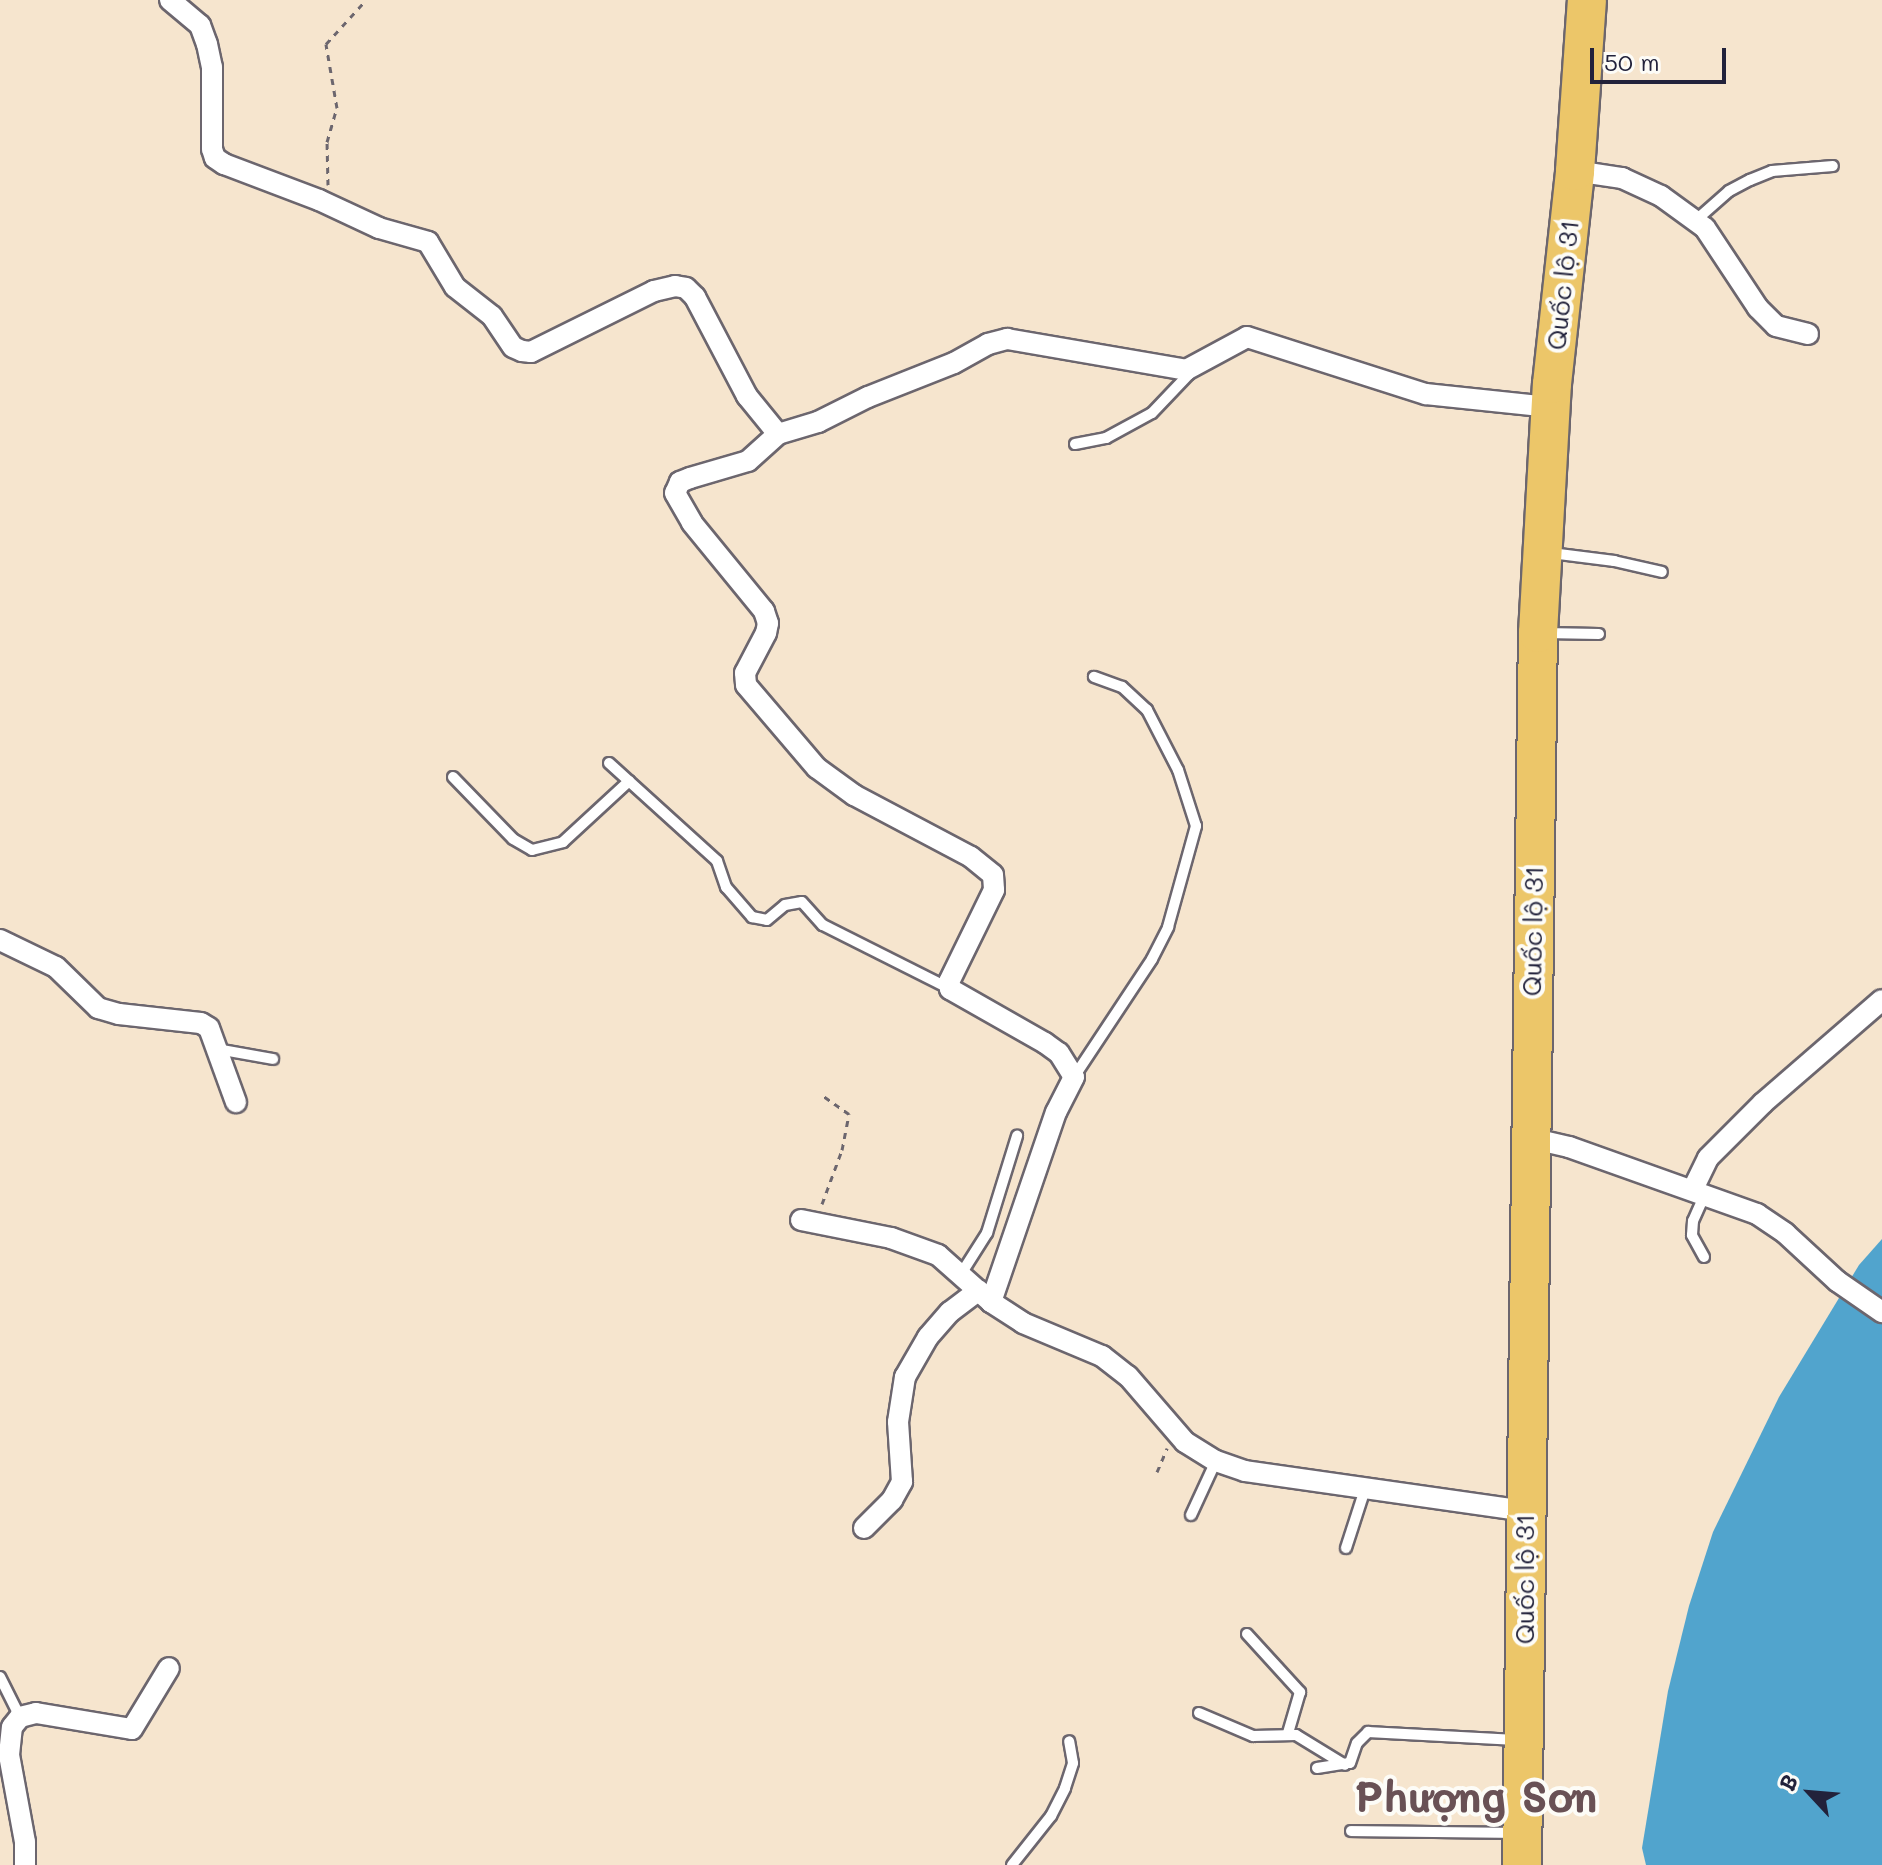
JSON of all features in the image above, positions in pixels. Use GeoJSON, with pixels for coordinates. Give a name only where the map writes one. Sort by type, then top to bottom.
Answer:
{"type":"FeatureCollection","features":[{"type":"Feature","properties":{"kind":"highway","name":"Quốc lộ 31"},"geometry":{"type":"LineString","coordinates":[[1522,1849],[1526,1740],[1525,1511],[1538,633],[1550,407],[1575,171],[1586,28]]}},
{"type":"Feature","properties":{"kind":"street"},"geometry":{"type":"LineString","coordinates":[[170,0],[200,25],[207,44],[212,67],[215,158],[243,173],[379,228],[428,242],[455,287],[492,316],[513,347],[522,351],[531,352],[654,291],[675,286],[686,288],[695,297],[747,396],[778,434]]}},
{"type":"Feature","properties":{"kind":"street"},"geometry":{"type":"LineString","coordinates":[[1575,171],[1622,178],[1661,196],[1705,228],[1758,308],[1776,326],[1808,334]]}},
{"type":"Feature","properties":{"kind":"street"},"geometry":{"type":"LineString","coordinates":[[864,1528],[892,1500],[902,1482],[898,1422],[905,1377],[928,1337],[950,1312],[985,1296],[1056,1112],[1074,1077],[1059,1053],[1045,1043],[950,989],[949,982],[994,890],[993,875],[971,857],[854,795],[817,768],[749,689],[745,673],[766,633],[768,623],[764,611],[676,500],[680,482],[748,461],[778,434],[818,422],[868,397],[954,363],[988,344],[1007,339],[1178,370],[1195,368],[1233,341],[1247,337],[1426,394],[1550,407]]}},
{"type":"Feature","properties":{"kind":"street"},"geometry":{"type":"LineString","coordinates":[[0,940],[56,967],[98,1008],[119,1014],[201,1023],[212,1032],[236,1102]]}},
{"type":"Feature","properties":{"kind":"street"},"geometry":{"type":"LineString","coordinates":[[1699,1192],[1708,1158],[1763,1103],[1882,1000]]}},
{"type":"Feature","properties":{"kind":"street"},"geometry":{"type":"LineString","coordinates":[[1530,1138],[1699,1192],[1757,1214],[1785,1233],[1837,1281],[1882,1312]]}},
{"type":"Feature","properties":{"kind":"street"},"geometry":{"type":"LineString","coordinates":[[808,1222],[891,1238],[938,1255],[985,1296],[1023,1323],[1102,1356],[1128,1376],[1185,1442],[1216,1461],[1245,1471],[1525,1511]]}},
{"type":"Feature","properties":{"kind":"street"},"geometry":{"type":"LineString","coordinates":[[25,1865],[25,1842],[8,1738],[20,1717],[36,1713],[63,1715],[127,1731],[132,1729],[169,1668]]}},
{"type":"Feature","properties":{"kind":"lane"},"geometry":{"type":"LineString","coordinates":[[1695,221],[1729,191],[1772,171],[1833,166]]}},
{"type":"Feature","properties":{"kind":"lane"},"geometry":{"type":"LineString","coordinates":[[1075,444],[1106,438],[1152,413],[1175,393],[1195,368]]}},
{"type":"Feature","properties":{"kind":"lane"},"geometry":{"type":"LineString","coordinates":[[1541,552],[1614,561],[1662,572]]}},
{"type":"Feature","properties":{"kind":"lane"},"geometry":{"type":"LineString","coordinates":[[1538,633],[1599,634]]}},
{"type":"Feature","properties":{"kind":"lane"},"geometry":{"type":"LineString","coordinates":[[1074,1077],[1152,959],[1168,927],[1196,826],[1178,770],[1147,710],[1122,687],[1094,677]]}},
{"type":"Feature","properties":{"kind":"lane"},"geometry":{"type":"LineString","coordinates":[[609,763],[717,861],[726,887],[752,917],[767,920],[785,905],[802,902],[823,925],[950,989]]}},
{"type":"Feature","properties":{"kind":"lane"},"geometry":{"type":"LineString","coordinates":[[453,777],[513,839],[532,850],[563,842],[629,781]]}},
{"type":"Feature","properties":{"kind":"lane"},"geometry":{"type":"LineString","coordinates":[[217,1049],[273,1059]]}},
{"type":"Feature","properties":{"kind":"lane"},"geometry":{"type":"LineString","coordinates":[[961,1274],[987,1233],[1017,1136]]}},
{"type":"Feature","properties":{"kind":"lane"},"geometry":{"type":"LineString","coordinates":[[1699,1192],[1692,1235],[1704,1257]]}},
{"type":"Feature","properties":{"kind":"lane"},"geometry":{"type":"LineString","coordinates":[[1191,1515],[1216,1461]]}},
{"type":"Feature","properties":{"kind":"lane"},"geometry":{"type":"LineString","coordinates":[[1346,1548],[1365,1489]]}},
{"type":"Feature","properties":{"kind":"lane"},"geometry":{"type":"LineString","coordinates":[[1247,1634],[1300,1692],[1288,1733]]}},
{"type":"Feature","properties":{"kind":"lane"},"geometry":{"type":"LineString","coordinates":[[0,1677],[20,1717]]}},
{"type":"Feature","properties":{"kind":"lane"},"geometry":{"type":"LineString","coordinates":[[1199,1713],[1253,1736],[1288,1733],[1347,1766]]}},
{"type":"Feature","properties":{"kind":"lane"},"geometry":{"type":"LineString","coordinates":[[1347,1766],[1357,1743],[1368,1732],[1526,1740]]}},
{"type":"Feature","properties":{"kind":"lane"},"geometry":{"type":"LineString","coordinates":[[1012,1865],[1051,1816],[1065,1788],[1073,1763],[1069,1741]]}},
{"type":"Feature","properties":{"kind":"lane"},"geometry":{"type":"LineString","coordinates":[[1317,1768],[1347,1766]]}},
{"type":"Feature","properties":{"kind":"lane"},"geometry":{"type":"LineString","coordinates":[[1351,1831],[1522,1849]]}},
{"type":"Feature","properties":{"kind":"path"},"geometry":{"type":"LineString","coordinates":[[328,205],[327,142],[337,108],[326,44],[366,0]]}},
{"type":"Feature","properties":{"kind":"path"},"geometry":{"type":"LineString","coordinates":[[808,1222],[842,1150],[849,1114],[822,1095]]}},
{"type":"Feature","properties":{"kind":"water"},"geometry":{"type":"Polygon","coordinates":[[[1882,1239],[1882,1865],[1646,1865],[1642,1848],[1668,1691],[1689,1606],[1713,1532],[1779,1397],[1859,1265],[1882,1239]]]}},
{"type":"Feature","properties":{"kind":"district","name":"Phượng Sơn"},"geometry":{"type":"Point","coordinates":[1476,1796]}}]}
